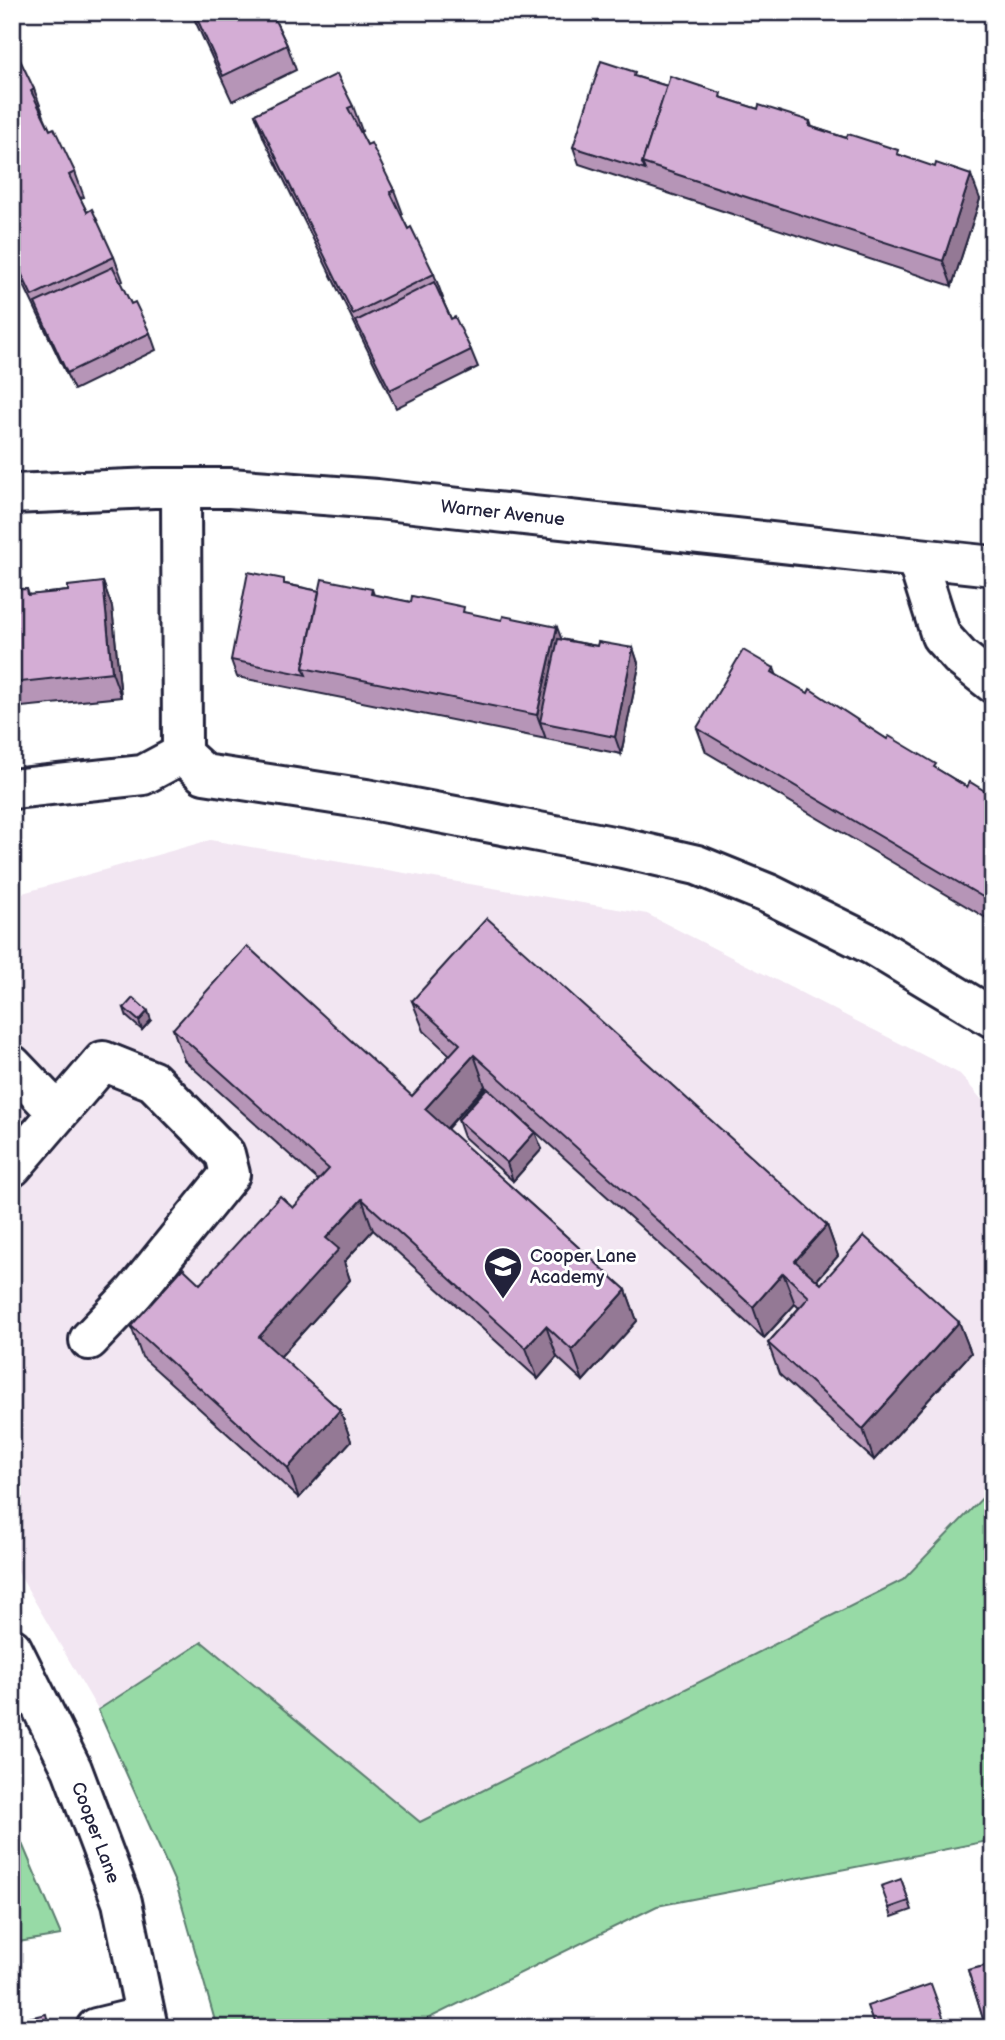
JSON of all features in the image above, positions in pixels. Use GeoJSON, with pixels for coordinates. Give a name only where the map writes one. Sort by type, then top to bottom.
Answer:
{"type":"FeatureCollection","features":[{"type":"Feature","properties":{"kind":"street"},"geometry":{"type":"LineString","coordinates":[[181,488],[182,754],[204,774],[366,799],[697,864],[769,894],[872,945],[993,1018]]}},
{"type":"Feature","properties":{"kind":"street","name":"Warner Avenue"},"geometry":{"type":"LineString","coordinates":[[12,494],[230,488],[377,499],[917,560],[993,566]]}},
{"type":"Feature","properties":{"kind":"street"},"geometry":{"type":"LineString","coordinates":[[917,560],[941,636],[960,657],[993,683]]}},
{"type":"Feature","properties":{"kind":"street"},"geometry":{"type":"LineString","coordinates":[[12,789],[143,775],[182,754]]}},
{"type":"Feature","properties":{"kind":"street"},"geometry":{"type":"LineString","coordinates":[[12,1167],[103,1061],[153,1081],[225,1154],[230,1174],[134,1293],[89,1339]]}},
{"type":"Feature","properties":{"kind":"street"},"geometry":{"type":"LineString","coordinates":[[12,1065],[58,1113]]}},
{"type":"Feature","properties":{"kind":"street","name":"Cooper Lane"},"geometry":{"type":"LineString","coordinates":[[12,1648],[72,1769],[122,1902],[147,2022]]}},
{"type":"Feature","properties":{"kind":"street"},"geometry":{"type":"LineString","coordinates":[[96,2028],[147,2022]]}},
{"type":"Feature","properties":{"kind":"shaded area","name":"Cooper Lane Academy"},"geometry":{"type":"Polygon","coordinates":[[[210,840],[647,914],[960,1074],[993,1113],[993,1487],[903,1580],[420,1822],[202,1643],[98,1710],[12,1562],[12,896],[210,840]]]}},
{"type":"Feature","properties":{"kind":"green space"},"geometry":{"type":"Polygon","coordinates":[[[993,1487],[993,1840],[657,1906],[409,2028],[217,2028],[177,1887],[98,1710],[202,1642],[420,1822],[903,1580],[993,1487]]]}},
{"type":"Feature","properties":{"kind":"green space"},"geometry":{"type":"Polygon","coordinates":[[[12,1820],[61,1935],[12,1943],[12,1820]]]}},
{"type":"Feature","properties":{"kind":"building"},"geometry":{"type":"Polygon","coordinates":[[[194,12],[271,12],[287,45],[223,76],[194,12]]]}},
{"type":"Feature","properties":{"kind":"building"},"geometry":{"type":"Polygon","coordinates":[[[12,43],[50,130],[54,128],[75,172],[69,175],[87,212],[92,209],[114,257],[32,296],[12,254],[12,43]]]}},
{"type":"Feature","properties":{"kind":"building"},"geometry":{"type":"Polygon","coordinates":[[[601,61],[635,72],[634,76],[667,86],[642,163],[645,170],[573,147],[601,61]]]}},
{"type":"Feature","properties":{"kind":"building"},"geometry":{"type":"Polygon","coordinates":[[[337,74],[353,106],[348,108],[367,145],[371,143],[394,190],[390,192],[434,274],[353,314],[255,114],[337,74]]]}},
{"type":"Feature","properties":{"kind":"building"},"geometry":{"type":"Polygon","coordinates":[[[670,76],[721,93],[720,97],[758,109],[759,105],[810,121],[809,126],[846,138],[848,134],[898,150],[897,154],[935,167],[936,163],[971,175],[943,261],[642,163],[670,76]]]}},
{"type":"Feature","properties":{"kind":"building"},"geometry":{"type":"Polygon","coordinates":[[[113,267],[131,304],[135,302],[150,333],[67,373],[35,303],[113,267]]]}},
{"type":"Feature","properties":{"kind":"building"},"geometry":{"type":"Polygon","coordinates":[[[434,282],[451,319],[455,317],[471,350],[390,390],[356,321],[434,282]]]}},
{"type":"Feature","properties":{"kind":"building"},"geometry":{"type":"Polygon","coordinates":[[[248,572],[284,579],[284,584],[319,591],[303,668],[306,675],[231,660],[248,572]]]}},
{"type":"Feature","properties":{"kind":"building"},"geometry":{"type":"Polygon","coordinates":[[[322,579],[372,589],[371,594],[411,602],[412,596],[464,607],[463,612],[502,620],[503,616],[557,627],[537,715],[303,668],[322,579]]]}},
{"type":"Feature","properties":{"kind":"building"},"geometry":{"type":"Polygon","coordinates":[[[103,582],[112,672],[12,683],[12,590],[27,589],[28,595],[68,591],[68,586],[103,582]]]}},
{"type":"Feature","properties":{"kind":"building"},"geometry":{"type":"Polygon","coordinates":[[[558,639],[597,646],[598,642],[633,648],[615,737],[540,722],[558,639]]]}},
{"type":"Feature","properties":{"kind":"building"},"geometry":{"type":"Polygon","coordinates":[[[743,650],[774,668],[772,672],[808,693],[810,689],[887,739],[889,736],[936,764],[934,767],[967,787],[970,782],[993,796],[993,903],[697,728],[743,650]]]}},
{"type":"Feature","properties":{"kind":"building"},"geometry":{"type":"Polygon","coordinates":[[[487,918],[827,1225],[795,1261],[821,1284],[864,1236],[959,1322],[863,1429],[768,1343],[809,1297],[783,1273],[753,1307],[474,1055],[425,1109],[626,1290],[572,1350],[546,1326],[526,1348],[362,1199],[326,1238],[339,1249],[259,1337],[340,1410],[288,1468],[131,1326],[183,1268],[200,1284],[280,1196],[293,1208],[329,1169],[173,1029],[247,946],[412,1096],[460,1044],[412,1001],[487,918]]]}},
{"type":"Feature","properties":{"kind":"building"},"geometry":{"type":"Polygon","coordinates":[[[133,998],[148,1011],[139,1021],[124,1008],[133,998]]]}},
{"type":"Feature","properties":{"kind":"building"},"geometry":{"type":"Polygon","coordinates":[[[487,1088],[535,1132],[507,1163],[458,1120],[487,1088]]]}},
{"type":"Feature","properties":{"kind":"building"},"geometry":{"type":"Polygon","coordinates":[[[901,1879],[909,1901],[889,1908],[881,1886],[901,1879]]]}},
{"type":"Feature","properties":{"kind":"building"},"geometry":{"type":"Polygon","coordinates":[[[993,1964],[993,2019],[984,2022],[968,1970],[993,1964]]]}},
{"type":"Feature","properties":{"kind":"building"},"geometry":{"type":"Polygon","coordinates":[[[931,1984],[947,2028],[875,2028],[867,2006],[931,1984]]]}},
{"type":"Feature","properties":{"kind":"building"},"geometry":{"type":"Polygon","coordinates":[[[46,2014],[49,2026],[26,2028],[24,2019],[46,2014]]]}},
{"type":"Feature","properties":{"kind":"building"},"geometry":{"type":"Polygon","coordinates":[[[784,2020],[787,2028],[766,2028],[784,2020]]]}},
{"type":"Feature","properties":{"kind":"building"},"geometry":{"type":"Polygon","coordinates":[[[829,2021],[832,2028],[813,2028],[829,2021]]]}},
{"type":"Feature","properties":{"kind":"place","name":"Cooper Lane Academy"},"geometry":{"type":"Point","coordinates":[503,1300]}}]}
